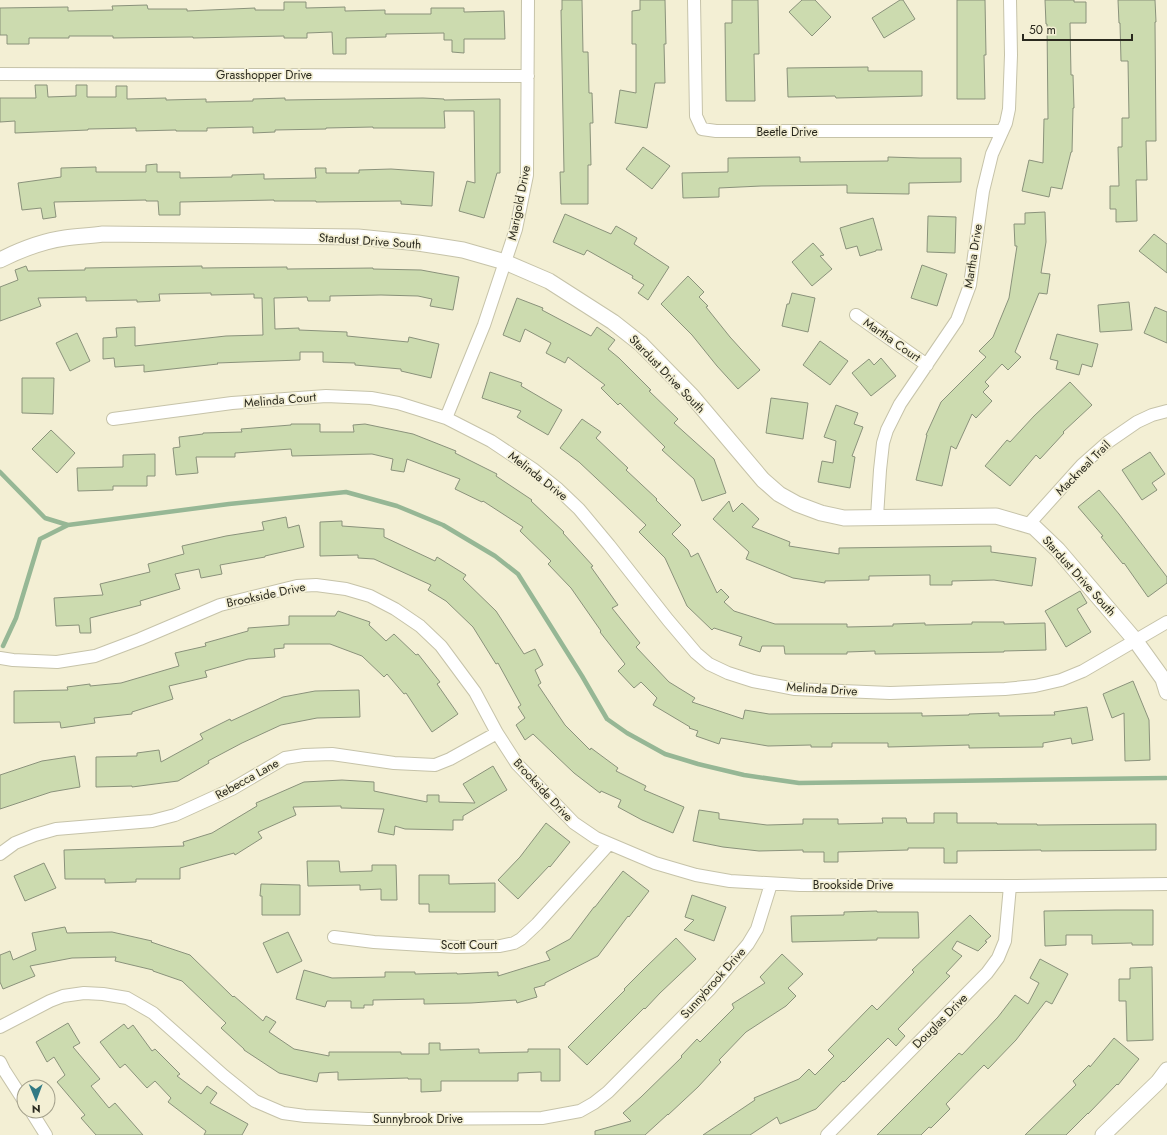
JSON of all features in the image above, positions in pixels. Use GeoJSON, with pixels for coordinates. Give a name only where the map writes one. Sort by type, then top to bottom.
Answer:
{"type":"FeatureCollection","features":[{"type":"Feature","properties":{"kind":"street","name":"Marigold Drive"},"geometry":{"type":"LineString","coordinates":[[446,418],[484,325],[516,229],[527,174],[528,0]]}},
{"type":"Feature","properties":{"kind":"street","name":"Beetle Drive"},"geometry":{"type":"LineString","coordinates":[[694,0],[696,116],[702,129],[724,132],[1002,131]]}},
{"type":"Feature","properties":{"kind":"street","name":"Martha Drive"},"geometry":{"type":"LineString","coordinates":[[877,517],[883,443],[887,430],[900,404],[957,320],[970,285],[983,191],[992,154],[1006,123],[1009,109],[1011,55],[1010,0]]}},
{"type":"Feature","properties":{"kind":"street","name":"Grasshopper Drive"},"geometry":{"type":"LineString","coordinates":[[0,74],[528,76]]}},
{"type":"Feature","properties":{"kind":"street","name":"Stardust Drive South"},"geometry":{"type":"LineString","coordinates":[[0,260],[11,254],[37,245],[64,238],[103,234],[358,237],[418,243],[463,250],[505,262],[549,281],[613,322],[641,344],[692,396],[763,480],[779,494],[798,504],[821,513],[844,518],[996,516],[1034,527],[1058,550],[1135,640],[1163,679],[1167,692]]}},
{"type":"Feature","properties":{"kind":"street","name":"Martha Court"},"geometry":{"type":"LineString","coordinates":[[856,315],[927,365]]}},
{"type":"Feature","properties":{"kind":"street","name":"Melinda Court"},"geometry":{"type":"LineString","coordinates":[[113,419],[232,403],[326,396],[371,398],[398,403],[446,418]]}},
{"type":"Feature","properties":{"kind":"street","name":"Mackneal Trail"},"geometry":{"type":"LineString","coordinates":[[1028,525],[1082,466],[1108,442],[1137,422],[1152,415],[1167,412]]}},
{"type":"Feature","properties":{"kind":"street","name":"Melinda Drive"},"geometry":{"type":"LineString","coordinates":[[446,418],[491,441],[533,469],[558,489],[579,509],[696,653],[709,664],[734,675],[753,681],[795,689],[890,693],[1005,689],[1035,686],[1061,680],[1083,671],[1167,622]]}},
{"type":"Feature","properties":{"kind":"street","name":"Brookside Drive"},"geometry":{"type":"LineString","coordinates":[[0,658],[58,662],[95,656],[140,639],[220,605],[297,586],[316,585],[346,589],[370,596],[395,609],[420,626],[441,646],[475,692],[497,733],[517,764],[574,823],[596,838],[656,863],[696,875],[730,881],[771,884],[1010,886],[1167,884]]}},
{"type":"Feature","properties":{"kind":"street","name":"Rebecca Lane"},"geometry":{"type":"LineString","coordinates":[[0,854],[16,843],[35,835],[56,829],[152,821],[175,815],[232,789],[285,758],[304,755],[332,754],[394,763],[435,765],[450,759],[497,733]]}},
{"type":"Feature","properties":{"kind":"street","name":"Scott Court"},"geometry":{"type":"LineString","coordinates":[[334,937],[374,942],[456,947],[500,946],[514,943],[521,939],[537,924],[609,844]]}},
{"type":"Feature","properties":{"kind":"street","name":"Sunnybrook Drive"},"geometry":{"type":"LineString","coordinates":[[0,1027],[50,1001],[63,996],[84,993],[103,994],[127,998],[153,1013],[224,1076],[255,1101],[283,1113],[305,1116],[368,1119],[542,1118],[580,1111],[594,1103],[608,1092],[710,989],[748,944],[757,929],[771,884]]}},
{"type":"Feature","properties":{"kind":"street","name":"Douglas Drive"},"geometry":{"type":"LineString","coordinates":[[827,1135],[987,974],[998,958],[1005,941],[1010,886]]}},
{"type":"Feature","properties":{"kind":"street"},"geometry":{"type":"LineString","coordinates":[[0,1062],[16,1089]]}},
{"type":"Feature","properties":{"kind":"street"},"geometry":{"type":"LineString","coordinates":[[1103,1135],[1158,1082],[1167,1070]]}},
{"type":"Feature","properties":{"kind":"street"},"geometry":{"type":"LineString","coordinates":[[36,1119],[46,1135]]}},
{"type":"Feature","properties":{"kind":"building"},"geometry":{"type":"Polygon","coordinates":[[[562,0],[582,0],[583,52],[588,52],[589,93],[592,93],[593,123],[590,123],[591,165],[588,165],[588,204],[561,204],[560,172],[564,172],[562,0]]]}},
{"type":"Feature","properties":{"kind":"building"},"geometry":{"type":"Polygon","coordinates":[[[640,0],[665,0],[665,83],[655,83],[647,128],[615,123],[620,90],[636,93],[636,44],[632,44],[632,11],[640,10],[640,0]]]}},
{"type":"Feature","properties":{"kind":"building"},"geometry":{"type":"Polygon","coordinates":[[[732,0],[758,0],[759,54],[754,54],[755,101],[726,101],[725,23],[732,23],[732,0]]]}},
{"type":"Feature","properties":{"kind":"building"},"geometry":{"type":"Polygon","coordinates":[[[802,0],[815,0],[831,17],[812,36],[789,12],[802,0]]]}},
{"type":"Feature","properties":{"kind":"building"},"geometry":{"type":"Polygon","coordinates":[[[900,0],[903,0],[915,19],[884,38],[872,18],[900,0]]]}},
{"type":"Feature","properties":{"kind":"building"},"geometry":{"type":"Polygon","coordinates":[[[957,0],[985,0],[985,99],[957,99],[957,0]]]}},
{"type":"Feature","properties":{"kind":"building"},"geometry":{"type":"Polygon","coordinates":[[[1045,0],[1074,0],[1074,2],[1086,2],[1086,23],[1070,23],[1071,75],[1073,75],[1074,108],[1072,152],[1062,189],[1051,187],[1049,197],[1022,191],[1029,160],[1043,163],[1044,119],[1048,119],[1047,24],[1045,0]]]}},
{"type":"Feature","properties":{"kind":"building"},"geometry":{"type":"Polygon","coordinates":[[[1118,0],[1155,0],[1156,141],[1146,141],[1147,180],[1136,180],[1137,221],[1116,222],[1116,209],[1110,209],[1110,186],[1119,186],[1118,147],[1122,147],[1122,118],[1129,118],[1128,61],[1121,61],[1118,0]]]}},
{"type":"Feature","properties":{"kind":"building"},"geometry":{"type":"Polygon","coordinates":[[[284,2],[306,2],[306,8],[345,7],[345,11],[385,10],[385,14],[431,14],[431,8],[464,8],[464,12],[504,11],[505,39],[464,39],[464,53],[452,52],[452,40],[444,40],[444,33],[386,34],[386,37],[346,38],[346,54],[333,54],[332,32],[307,33],[307,38],[284,38],[284,36],[113,38],[113,36],[69,36],[69,38],[29,38],[29,44],[7,44],[7,35],[0,35],[0,8],[68,7],[68,11],[113,10],[112,6],[147,5],[148,9],[187,9],[187,11],[255,8],[255,10],[284,10],[284,2]]]}},
{"type":"Feature","properties":{"kind":"building"},"geometry":{"type":"Polygon","coordinates":[[[868,67],[868,71],[922,71],[922,96],[836,98],[835,96],[788,97],[787,68],[868,67]]]}},
{"type":"Feature","properties":{"kind":"building"},"geometry":{"type":"Polygon","coordinates":[[[35,85],[47,85],[48,97],[76,96],[76,85],[87,85],[87,97],[116,97],[116,86],[127,86],[127,99],[206,99],[206,102],[253,101],[253,99],[285,98],[285,100],[423,98],[444,100],[500,99],[500,173],[497,173],[484,218],[459,211],[467,181],[475,183],[474,111],[444,111],[445,128],[326,128],[275,130],[275,132],[253,133],[253,127],[207,128],[207,131],[136,131],[136,128],[15,133],[15,121],[0,122],[0,98],[36,98],[35,85]]]}},
{"type":"Feature","properties":{"kind":"building"},"geometry":{"type":"Polygon","coordinates":[[[643,147],[670,166],[652,189],[626,169],[643,147]]]}},
{"type":"Feature","properties":{"kind":"building"},"geometry":{"type":"Polygon","coordinates":[[[800,157],[800,162],[888,161],[888,157],[961,158],[961,182],[909,183],[909,194],[847,193],[847,185],[761,186],[719,188],[719,197],[683,198],[682,173],[728,172],[728,158],[800,157]]]}},
{"type":"Feature","properties":{"kind":"building"},"geometry":{"type":"Polygon","coordinates":[[[157,164],[157,172],[180,172],[180,178],[232,177],[232,175],[264,174],[264,179],[316,178],[315,168],[326,168],[326,173],[359,173],[359,170],[391,169],[434,172],[432,206],[401,204],[401,201],[316,202],[274,200],[180,202],[180,215],[159,215],[158,201],[54,202],[56,217],[43,219],[41,208],[22,210],[18,183],[61,177],[61,168],[96,167],[96,172],[146,172],[146,165],[157,164]]]}},
{"type":"Feature","properties":{"kind":"building"},"geometry":{"type":"Polygon","coordinates":[[[1045,212],[1046,242],[1041,273],[1050,274],[1047,294],[1039,293],[1015,352],[1021,357],[1008,370],[1002,364],[985,382],[989,386],[983,392],[992,401],[976,418],[972,414],[956,449],[951,446],[942,486],[916,480],[926,435],[941,402],[986,357],[979,351],[993,337],[1009,298],[1017,246],[1015,246],[1014,224],[1025,224],[1025,213],[1045,212]]]}},
{"type":"Feature","properties":{"kind":"building"},"geometry":{"type":"Polygon","coordinates":[[[565,214],[611,234],[616,226],[637,238],[634,244],[669,267],[648,300],[638,293],[644,285],[632,278],[633,276],[587,250],[584,255],[553,242],[565,214]]]}},
{"type":"Feature","properties":{"kind":"building"},"geometry":{"type":"Polygon","coordinates":[[[928,216],[956,217],[955,253],[927,252],[928,216]]]}},
{"type":"Feature","properties":{"kind":"building"},"geometry":{"type":"Polygon","coordinates":[[[873,218],[882,250],[876,250],[860,256],[857,246],[846,249],[840,228],[873,218]]]}},
{"type":"Feature","properties":{"kind":"building"},"geometry":{"type":"Polygon","coordinates":[[[1154,234],[1167,244],[1167,273],[1139,251],[1154,234]]]}},
{"type":"Feature","properties":{"kind":"building"},"geometry":{"type":"Polygon","coordinates":[[[813,243],[824,255],[820,256],[832,269],[812,286],[792,262],[813,243]]]}},
{"type":"Feature","properties":{"kind":"building"},"geometry":{"type":"Polygon","coordinates":[[[922,265],[947,274],[937,306],[911,298],[922,265]]]}},
{"type":"Feature","properties":{"kind":"building"},"geometry":{"type":"Polygon","coordinates":[[[26,266],[28,271],[85,270],[85,268],[202,266],[202,268],[287,267],[287,269],[373,268],[421,270],[459,277],[453,310],[430,306],[432,299],[418,296],[330,296],[330,301],[308,301],[307,297],[274,298],[275,329],[299,328],[299,330],[347,332],[347,336],[408,342],[409,337],[439,344],[431,378],[401,371],[401,369],[355,365],[355,363],[323,362],[323,352],[300,352],[300,360],[217,363],[218,364],[144,372],[144,365],[115,367],[114,358],[103,359],[103,338],[117,337],[116,328],[135,327],[135,346],[226,336],[263,335],[262,298],[254,298],[254,294],[211,295],[211,293],[159,294],[160,301],[137,302],[137,300],[86,301],[86,297],[38,298],[41,306],[0,321],[0,287],[18,280],[15,270],[26,266]]]}},
{"type":"Feature","properties":{"kind":"building"},"geometry":{"type":"Polygon","coordinates":[[[688,276],[704,292],[699,297],[708,306],[706,307],[730,337],[760,370],[738,389],[692,335],[661,304],[688,276]]]}},
{"type":"Feature","properties":{"kind":"building"},"geometry":{"type":"Polygon","coordinates":[[[792,293],[815,298],[808,332],[782,326],[787,304],[789,304],[792,293]]]}},
{"type":"Feature","properties":{"kind":"building"},"geometry":{"type":"Polygon","coordinates":[[[517,298],[543,308],[542,310],[591,336],[597,327],[615,340],[608,349],[651,390],[649,391],[678,419],[674,423],[714,459],[726,493],[702,501],[694,479],[662,450],[665,447],[620,403],[618,405],[601,388],[605,385],[568,357],[565,363],[546,353],[551,343],[525,329],[520,342],[503,335],[517,298]]]}},
{"type":"Feature","properties":{"kind":"building"},"geometry":{"type":"Polygon","coordinates":[[[1129,302],[1132,330],[1100,332],[1098,305],[1129,302]]]}},
{"type":"Feature","properties":{"kind":"building"},"geometry":{"type":"Polygon","coordinates":[[[1155,307],[1167,312],[1167,343],[1144,333],[1155,307]]]}},
{"type":"Feature","properties":{"kind":"building"},"geometry":{"type":"Polygon","coordinates":[[[77,333],[90,361],[70,371],[56,343],[77,333]]]}},
{"type":"Feature","properties":{"kind":"building"},"geometry":{"type":"Polygon","coordinates":[[[1057,334],[1098,344],[1092,367],[1082,364],[1079,375],[1056,369],[1058,361],[1050,359],[1057,334]]]}},
{"type":"Feature","properties":{"kind":"building"},"geometry":{"type":"Polygon","coordinates":[[[820,341],[848,361],[830,385],[803,365],[820,341]]]}},
{"type":"Feature","properties":{"kind":"building"},"geometry":{"type":"Polygon","coordinates":[[[881,358],[896,376],[871,396],[852,373],[869,359],[874,365],[881,358]]]}},
{"type":"Feature","properties":{"kind":"building"},"geometry":{"type":"Polygon","coordinates":[[[490,372],[522,383],[521,386],[562,410],[548,435],[517,417],[521,411],[482,398],[490,372]]]}},
{"type":"Feature","properties":{"kind":"building"},"geometry":{"type":"Polygon","coordinates":[[[22,378],[54,378],[53,414],[22,413],[22,378]]]}},
{"type":"Feature","properties":{"kind":"building"},"geometry":{"type":"Polygon","coordinates":[[[1070,382],[1092,405],[1063,432],[1064,433],[1040,459],[1036,455],[1010,486],[985,466],[1007,440],[1010,442],[1034,416],[1070,382]]]}},
{"type":"Feature","properties":{"kind":"building"},"geometry":{"type":"Polygon","coordinates":[[[771,398],[808,403],[803,439],[766,433],[771,398]]]}},
{"type":"Feature","properties":{"kind":"building"},"geometry":{"type":"Polygon","coordinates":[[[836,405],[858,413],[854,424],[863,427],[852,456],[855,457],[850,488],[818,482],[822,461],[833,463],[836,441],[824,437],[836,405]]]}},
{"type":"Feature","properties":{"kind":"building"},"geometry":{"type":"Polygon","coordinates":[[[582,419],[601,432],[596,438],[628,468],[626,470],[657,499],[656,500],[681,525],[672,534],[688,550],[691,557],[698,553],[717,593],[721,589],[729,597],[724,602],[734,611],[775,624],[847,624],[847,627],[893,626],[893,624],[925,623],[925,625],[972,624],[972,622],[1004,622],[1004,624],[1045,623],[1046,650],[875,654],[875,651],[847,652],[847,654],[785,654],[784,646],[762,646],[760,652],[739,645],[742,637],[714,628],[712,630],[687,606],[665,558],[639,532],[646,525],[579,462],[560,448],[582,419]]]}},
{"type":"Feature","properties":{"kind":"building"},"geometry":{"type":"Polygon","coordinates":[[[291,424],[320,424],[320,432],[354,432],[353,425],[365,424],[413,434],[456,451],[455,453],[497,474],[496,476],[532,500],[531,501],[564,532],[563,533],[593,566],[591,567],[618,605],[612,608],[640,643],[636,647],[669,682],[695,698],[692,702],[743,719],[745,710],[769,714],[922,713],[922,716],[999,713],[999,716],[1055,715],[1054,712],[1087,707],[1093,740],[1072,744],[1071,738],[1043,743],[1043,747],[969,748],[969,745],[888,747],[888,743],[832,743],[832,747],[811,747],[811,745],[768,746],[721,738],[719,744],[696,736],[698,731],[689,728],[690,727],[653,705],[657,698],[641,682],[634,688],[618,671],[625,664],[600,632],[601,631],[571,588],[548,564],[551,561],[520,531],[523,527],[483,501],[482,502],[455,489],[460,479],[407,459],[404,472],[391,470],[393,459],[372,454],[292,456],[291,449],[235,453],[235,457],[196,457],[198,473],[176,475],[173,448],[180,447],[179,437],[203,433],[242,432],[241,429],[291,424]]]}},
{"type":"Feature","properties":{"kind":"building"},"geometry":{"type":"Polygon","coordinates":[[[51,430],[75,453],[57,473],[32,449],[51,430]]]}},
{"type":"Feature","properties":{"kind":"building"},"geometry":{"type":"Polygon","coordinates":[[[1150,452],[1165,474],[1152,483],[1157,490],[1142,500],[1122,470],[1150,452]]]}},
{"type":"Feature","properties":{"kind":"building"},"geometry":{"type":"Polygon","coordinates":[[[155,454],[155,476],[147,476],[147,486],[113,486],[113,490],[78,491],[77,468],[123,467],[123,455],[155,454]]]}},
{"type":"Feature","properties":{"kind":"building"},"geometry":{"type":"Polygon","coordinates":[[[1099,490],[1167,577],[1167,583],[1148,597],[1124,563],[1123,564],[1101,537],[1103,536],[1078,507],[1099,490]]]}},
{"type":"Feature","properties":{"kind":"building"},"geometry":{"type":"Polygon","coordinates":[[[729,501],[733,512],[742,503],[759,519],[752,527],[790,542],[789,546],[839,554],[839,548],[991,546],[991,552],[1036,558],[1032,586],[994,580],[952,581],[952,585],[930,585],[930,575],[869,576],[869,580],[825,581],[825,583],[793,578],[746,559],[749,552],[713,519],[729,501]]]}},
{"type":"Feature","properties":{"kind":"building"},"geometry":{"type":"Polygon","coordinates":[[[286,517],[288,528],[299,525],[304,547],[265,557],[220,565],[222,574],[201,578],[199,569],[175,574],[180,589],[140,601],[141,605],[90,618],[91,633],[80,633],[79,625],[56,626],[54,598],[103,595],[100,584],[150,572],[148,564],[184,554],[182,546],[226,536],[264,530],[262,522],[286,517]]]}},
{"type":"Feature","properties":{"kind":"building"},"geometry":{"type":"Polygon","coordinates":[[[342,521],[342,526],[384,529],[384,537],[435,561],[437,557],[466,575],[463,579],[496,611],[524,654],[535,649],[543,665],[535,670],[541,683],[538,685],[565,725],[590,750],[591,748],[618,768],[616,771],[646,786],[644,790],[684,807],[673,833],[642,820],[618,807],[621,800],[601,791],[600,793],[574,773],[533,734],[525,740],[516,725],[525,718],[518,707],[521,705],[498,663],[496,664],[473,627],[446,601],[428,590],[431,585],[374,559],[358,558],[358,555],[320,556],[320,522],[342,521]]]}},
{"type":"Feature","properties":{"kind":"building"},"geometry":{"type":"Polygon","coordinates":[[[1080,591],[1087,603],[1077,609],[1091,632],[1066,647],[1045,611],[1080,591]]]}},
{"type":"Feature","properties":{"kind":"building"},"geometry":{"type":"Polygon","coordinates":[[[338,611],[370,622],[369,625],[386,641],[394,634],[416,655],[418,654],[440,682],[437,684],[458,714],[432,732],[406,693],[404,694],[387,674],[384,677],[362,656],[330,644],[284,644],[284,648],[274,649],[275,657],[248,659],[205,671],[207,677],[169,686],[173,699],[132,712],[132,714],[94,718],[95,723],[61,728],[60,722],[14,723],[14,691],[68,690],[67,687],[90,684],[90,686],[121,683],[179,666],[175,653],[206,646],[205,643],[248,631],[248,628],[289,625],[289,616],[335,616],[338,611]]]}},
{"type":"Feature","properties":{"kind":"building"},"geometry":{"type":"Polygon","coordinates":[[[1133,681],[1149,720],[1150,760],[1125,761],[1124,713],[1112,718],[1103,694],[1133,681]]]}},
{"type":"Feature","properties":{"kind":"building"},"geometry":{"type":"Polygon","coordinates":[[[359,690],[360,717],[317,718],[281,725],[208,761],[209,763],[178,781],[132,787],[96,787],[96,757],[137,756],[137,753],[159,750],[161,762],[203,739],[200,734],[230,719],[231,721],[283,697],[315,691],[359,690]]]}},
{"type":"Feature","properties":{"kind":"building"},"geometry":{"type":"Polygon","coordinates":[[[75,756],[80,787],[51,792],[0,809],[0,775],[42,761],[75,756]]]}},
{"type":"Feature","properties":{"kind":"building"},"geometry":{"type":"Polygon","coordinates":[[[493,766],[507,790],[463,816],[463,820],[453,820],[453,830],[405,829],[395,826],[394,835],[378,832],[384,809],[341,808],[341,806],[293,807],[296,815],[258,832],[262,838],[235,855],[234,853],[180,868],[180,879],[136,879],[136,882],[105,883],[105,879],[65,879],[64,850],[184,846],[183,842],[212,833],[257,806],[256,803],[304,782],[342,780],[374,782],[374,791],[427,802],[427,795],[439,795],[439,802],[475,803],[463,784],[493,766]]]}},
{"type":"Feature","properties":{"kind":"building"},"geometry":{"type":"Polygon","coordinates":[[[699,810],[719,813],[719,819],[767,825],[803,824],[803,819],[838,819],[838,824],[883,823],[882,818],[906,818],[907,823],[934,823],[934,813],[957,813],[957,823],[1037,825],[1156,824],[1156,850],[957,851],[957,863],[944,863],[944,848],[908,848],[908,850],[838,852],[838,862],[824,862],[824,852],[803,852],[803,850],[759,851],[723,847],[693,841],[699,810]]]}},
{"type":"Feature","properties":{"kind":"building"},"geometry":{"type":"Polygon","coordinates":[[[546,823],[570,842],[550,867],[549,866],[518,899],[498,880],[520,857],[546,823]]]}},
{"type":"Feature","properties":{"kind":"building"},"geometry":{"type":"Polygon","coordinates":[[[307,861],[339,861],[340,872],[372,871],[372,865],[396,865],[397,900],[381,900],[381,889],[360,890],[360,885],[308,886],[307,861]]]}},
{"type":"Feature","properties":{"kind":"building"},"geometry":{"type":"Polygon","coordinates":[[[44,863],[56,888],[25,901],[14,876],[44,863]]]}},
{"type":"Feature","properties":{"kind":"building"},"geometry":{"type":"Polygon","coordinates":[[[623,871],[649,891],[598,956],[545,983],[545,985],[534,988],[537,997],[517,1003],[516,1000],[424,1004],[424,999],[373,1000],[373,1005],[364,1005],[364,1008],[351,1008],[351,1001],[327,1001],[325,1007],[296,999],[304,970],[332,978],[385,977],[385,972],[457,974],[498,972],[498,976],[550,960],[546,952],[570,939],[623,871]]]}},
{"type":"Feature","properties":{"kind":"building"},"geometry":{"type":"Polygon","coordinates":[[[419,875],[449,875],[449,884],[495,883],[495,912],[429,912],[429,904],[419,904],[419,875]]]}},
{"type":"Feature","properties":{"kind":"building"},"geometry":{"type":"Polygon","coordinates":[[[261,884],[300,885],[300,915],[262,915],[262,896],[260,896],[261,884]]]}},
{"type":"Feature","properties":{"kind":"building"},"geometry":{"type":"Polygon","coordinates":[[[692,895],[726,907],[714,941],[684,930],[694,920],[685,917],[692,895]]]}},
{"type":"Feature","properties":{"kind":"building"},"geometry":{"type":"Polygon","coordinates":[[[1153,910],[1153,945],[1132,945],[1132,943],[1092,944],[1092,935],[1066,935],[1066,945],[1045,946],[1044,911],[1153,910]]]}},
{"type":"Feature","properties":{"kind":"building"},"geometry":{"type":"Polygon","coordinates":[[[844,912],[918,912],[919,938],[877,938],[877,940],[792,942],[791,916],[844,915],[844,912]]]}},
{"type":"Feature","properties":{"kind":"building"},"geometry":{"type":"Polygon","coordinates":[[[970,915],[991,936],[985,941],[987,942],[978,951],[957,941],[952,949],[962,956],[946,973],[950,976],[898,1029],[905,1036],[896,1046],[888,1038],[816,1109],[780,1124],[777,1117],[750,1135],[703,1135],[755,1100],[754,1098],[799,1079],[809,1069],[815,1075],[834,1056],[828,1050],[872,1005],[877,1010],[914,972],[912,970],[970,915]]]}},
{"type":"Feature","properties":{"kind":"building"},"geometry":{"type":"Polygon","coordinates":[[[65,927],[67,933],[112,932],[152,941],[151,942],[190,955],[233,997],[234,996],[263,1021],[266,1016],[276,1022],[269,1032],[294,1049],[329,1056],[329,1052],[401,1052],[401,1054],[429,1054],[429,1043],[440,1043],[440,1050],[479,1049],[479,1053],[528,1052],[528,1049],[560,1049],[560,1081],[541,1081],[541,1072],[518,1073],[518,1081],[441,1081],[441,1091],[421,1092],[421,1079],[338,1080],[338,1072],[319,1073],[317,1082],[279,1073],[244,1050],[221,1028],[226,1023],[182,981],[153,970],[115,961],[116,957],[72,958],[30,966],[35,976],[3,989],[0,982],[0,955],[10,951],[13,960],[36,950],[32,933],[65,927]]]}},
{"type":"Feature","properties":{"kind":"building"},"geometry":{"type":"Polygon","coordinates":[[[288,932],[302,961],[277,973],[263,943],[288,932]]]}},
{"type":"Feature","properties":{"kind":"building"},"geometry":{"type":"Polygon","coordinates":[[[676,938],[696,959],[587,1065],[568,1047],[676,938]]]}},
{"type":"Feature","properties":{"kind":"building"},"geometry":{"type":"Polygon","coordinates":[[[782,954],[803,974],[788,988],[796,996],[786,1006],[746,1032],[719,1060],[721,1062],[698,1087],[645,1135],[595,1135],[595,1131],[631,1121],[623,1113],[682,1057],[681,1056],[697,1039],[700,1042],[734,1008],[732,1004],[765,983],[760,977],[782,954]]]}},
{"type":"Feature","properties":{"kind":"building"},"geometry":{"type":"Polygon","coordinates":[[[1040,959],[1068,974],[1052,1004],[1046,1001],[1016,1040],[988,1069],[984,1065],[946,1104],[950,1109],[931,1128],[929,1127],[921,1135],[877,1135],[959,1053],[962,1055],[998,1017],[1015,995],[1028,1004],[1039,983],[1030,978],[1040,959]]]}},
{"type":"Feature","properties":{"kind":"building"},"geometry":{"type":"Polygon","coordinates":[[[1152,967],[1153,1040],[1127,1041],[1126,1001],[1119,1001],[1119,979],[1130,979],[1130,968],[1152,967]]]}},
{"type":"Feature","properties":{"kind":"building"},"geometry":{"type":"Polygon","coordinates":[[[68,1023],[80,1043],[73,1047],[100,1079],[91,1086],[109,1108],[115,1103],[143,1135],[96,1135],[81,1118],[85,1115],[57,1082],[65,1075],[54,1057],[47,1062],[36,1042],[68,1023]]]}},
{"type":"Feature","properties":{"kind":"building"},"geometry":{"type":"Polygon","coordinates":[[[124,1024],[128,1029],[133,1025],[152,1051],[155,1049],[180,1074],[177,1076],[201,1094],[207,1086],[217,1093],[210,1103],[248,1124],[242,1135],[204,1135],[206,1131],[168,1102],[171,1098],[155,1081],[147,1088],[125,1064],[120,1068],[100,1042],[124,1024]]]}},
{"type":"Feature","properties":{"kind":"building"},"geometry":{"type":"Polygon","coordinates":[[[1114,1038],[1139,1059],[1118,1085],[1117,1084],[1066,1135],[1025,1135],[1076,1085],[1073,1081],[1089,1065],[1090,1067],[1114,1038]]]}},
{"type":"Feature","properties":{"kind":"waterway"},"geometry":{"type":"LineString","coordinates":[[0,472],[45,518],[68,525],[229,504],[346,492],[397,506],[443,525],[495,556],[518,574],[607,719],[627,733],[665,754],[698,764],[744,775],[799,783],[1166,778]]}},
{"type":"Feature","properties":{"kind":"waterway"},"geometry":{"type":"LineString","coordinates":[[3,646],[16,618],[40,539],[68,525]]}}]}
